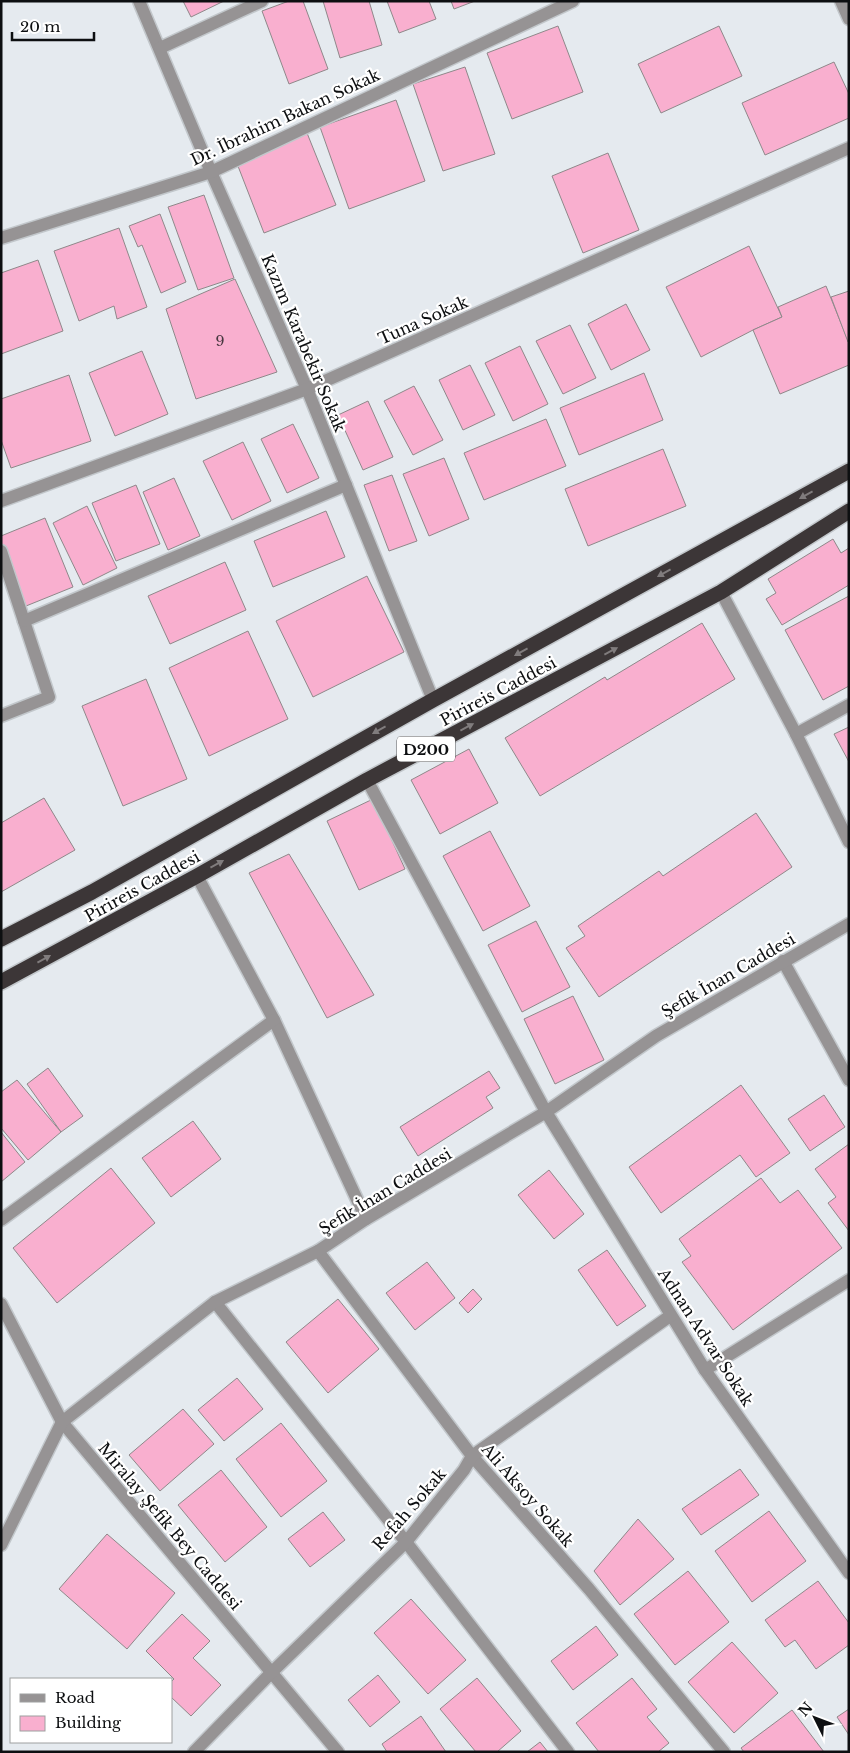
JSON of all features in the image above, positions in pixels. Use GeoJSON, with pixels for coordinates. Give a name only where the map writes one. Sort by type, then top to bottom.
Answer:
{"type":"FeatureCollection","features":[{"type":"Feature","properties":{"kind":"highway","name":"Pirireis Caddesi"},"geometry":{"type":"LineString","coordinates":[[1,939],[92,892],[433,700],[849,471]]}},
{"type":"Feature","properties":{"kind":"highway","name":"Pirireis Caddesi"},"geometry":{"type":"LineString","coordinates":[[1,982],[197,876],[367,780],[721,592],[849,510]]}},
{"type":"Feature","properties":{"kind":"street","name":"Kazım Karabekir Sokak"},"geometry":{"type":"LineString","coordinates":[[139,1],[211,172],[307,389],[433,700]]}},
{"type":"Feature","properties":{"kind":"street"},"geometry":{"type":"LineString","coordinates":[[160,48],[262,1]]}},
{"type":"Feature","properties":{"kind":"street","name":"Dr. İbrahim Bakan Sokak"},"geometry":{"type":"LineString","coordinates":[[1,238],[211,172],[573,1]]}},
{"type":"Feature","properties":{"kind":"street"},"geometry":{"type":"LineString","coordinates":[[841,1],[849,19]]}},
{"type":"Feature","properties":{"kind":"street","name":"Tuna Sokak"},"geometry":{"type":"LineString","coordinates":[[1,501],[307,389],[849,148]]}},
{"type":"Feature","properties":{"kind":"street"},"geometry":{"type":"LineString","coordinates":[[24,621],[346,485]]}},
{"type":"Feature","properties":{"kind":"street"},"geometry":{"type":"LineString","coordinates":[[1,551],[48,697],[1,716]]}},
{"type":"Feature","properties":{"kind":"street"},"geometry":{"type":"LineString","coordinates":[[721,592],[796,734],[849,842]]}},
{"type":"Feature","properties":{"kind":"street"},"geometry":{"type":"LineString","coordinates":[[796,734],[849,706]]}},
{"type":"Feature","properties":{"kind":"street","name":"Adnan Advar Sokak"},"geometry":{"type":"LineString","coordinates":[[367,780],[546,1112],[705,1370],[849,1573]]}},
{"type":"Feature","properties":{"kind":"street"},"geometry":{"type":"LineString","coordinates":[[197,876],[274,1020],[366,1219]]}},
{"type":"Feature","properties":{"kind":"street","name":"Şefik İnan Caddesi"},"geometry":{"type":"LineString","coordinates":[[1,1545],[62,1422],[215,1302],[318,1251],[366,1219],[546,1112],[656,1036],[849,924]]}},
{"type":"Feature","properties":{"kind":"street"},"geometry":{"type":"LineString","coordinates":[[783,961],[849,1080]]}},
{"type":"Feature","properties":{"kind":"street"},"geometry":{"type":"LineString","coordinates":[[1,1220],[274,1020]]}},
{"type":"Feature","properties":{"kind":"street","name":"Ali Aksoy Sokak"},"geometry":{"type":"LineString","coordinates":[[318,1251],[472,1456],[589,1589],[724,1752]]}},
{"type":"Feature","properties":{"kind":"street"},"geometry":{"type":"LineString","coordinates":[[705,1370],[849,1280]]}},
{"type":"Feature","properties":{"kind":"street"},"geometry":{"type":"LineString","coordinates":[[215,1302],[406,1542],[568,1752]]}},
{"type":"Feature","properties":{"kind":"street","name":"Miralay Şefik Bey Caddesi"},"geometry":{"type":"LineString","coordinates":[[1,1304],[62,1422],[338,1752]]}},
{"type":"Feature","properties":{"kind":"street","name":"Refah Sokak"},"geometry":{"type":"LineString","coordinates":[[194,1752],[271,1672],[406,1542],[464,1470],[472,1456],[670,1316]]}},
{"type":"Feature","properties":{"kind":"building"},"geometry":{"type":"Polygon","coordinates":[[[183,1],[224,1],[191,17],[183,1]]]}},
{"type":"Feature","properties":{"kind":"building"},"geometry":{"type":"Polygon","coordinates":[[[289,1],[303,1],[328,69],[289,84],[262,11],[289,1]]]}},
{"type":"Feature","properties":{"kind":"building"},"geometry":{"type":"Polygon","coordinates":[[[323,1],[369,1],[382,45],[340,58],[323,1]]]}},
{"type":"Feature","properties":{"kind":"building"},"geometry":{"type":"Polygon","coordinates":[[[387,1],[429,1],[436,19],[399,33],[387,1]]]}},
{"type":"Feature","properties":{"kind":"building"},"geometry":{"type":"Polygon","coordinates":[[[451,1],[475,1],[454,9],[451,1]]]}},
{"type":"Feature","properties":{"kind":"building"},"geometry":{"type":"Polygon","coordinates":[[[558,26],[583,92],[512,119],[487,53],[558,26]]]}},
{"type":"Feature","properties":{"kind":"building"},"geometry":{"type":"Polygon","coordinates":[[[719,26],[742,76],[661,113],[638,64],[719,26]]]}},
{"type":"Feature","properties":{"kind":"building"},"geometry":{"type":"Polygon","coordinates":[[[834,62],[849,94],[849,118],[765,155],[742,103],[834,62]]]}},
{"type":"Feature","properties":{"kind":"building"},"geometry":{"type":"Polygon","coordinates":[[[465,67],[495,154],[443,171],[413,84],[465,67]]]}},
{"type":"Feature","properties":{"kind":"building"},"geometry":{"type":"Polygon","coordinates":[[[396,100],[425,181],[349,209],[320,127],[396,100]]]}},
{"type":"Feature","properties":{"kind":"building"},"geometry":{"type":"Polygon","coordinates":[[[307,133],[336,205],[264,233],[236,161],[307,133]]]}},
{"type":"Feature","properties":{"kind":"building"},"geometry":{"type":"Polygon","coordinates":[[[608,153],[639,230],[583,253],[552,176],[608,153]]]}},
{"type":"Feature","properties":{"kind":"building"},"geometry":{"type":"Polygon","coordinates":[[[204,195],[234,278],[198,290],[168,207],[204,195]]]}},
{"type":"Feature","properties":{"kind":"building"},"geometry":{"type":"Polygon","coordinates":[[[160,214],[186,282],[161,293],[142,245],[138,247],[129,226],[160,214]]]}},
{"type":"Feature","properties":{"kind":"building"},"geometry":{"type":"Polygon","coordinates":[[[119,228],[147,307],[117,319],[114,306],[79,321],[54,251],[119,228]]]}},
{"type":"Feature","properties":{"kind":"building"},"geometry":{"type":"Polygon","coordinates":[[[749,246],[782,317],[701,357],[666,287],[749,246]]]}},
{"type":"Feature","properties":{"kind":"building"},"geometry":{"type":"Polygon","coordinates":[[[38,260],[63,331],[1,354],[1,273],[38,260]]]}},
{"type":"Feature","properties":{"kind":"building"},"geometry":{"type":"Polygon","coordinates":[[[235,279],[277,372],[196,399],[166,309],[235,279]]]}},
{"type":"Feature","properties":{"kind":"building"},"geometry":{"type":"Polygon","coordinates":[[[826,286],[849,343],[849,365],[780,394],[753,330],[782,317],[778,307],[826,286]]]}},
{"type":"Feature","properties":{"kind":"building"},"geometry":{"type":"Polygon","coordinates":[[[849,291],[849,342],[848,342],[831,297],[849,291]]]}},
{"type":"Feature","properties":{"kind":"building"},"geometry":{"type":"Polygon","coordinates":[[[626,304],[650,350],[611,370],[588,324],[626,304]]]}},
{"type":"Feature","properties":{"kind":"building"},"geometry":{"type":"Polygon","coordinates":[[[570,325],[596,378],[563,394],[536,341],[570,325]]]}},
{"type":"Feature","properties":{"kind":"building"},"geometry":{"type":"Polygon","coordinates":[[[520,346],[548,404],[513,421],[485,363],[520,346]]]}},
{"type":"Feature","properties":{"kind":"building"},"geometry":{"type":"Polygon","coordinates":[[[142,351],[168,414],[115,436],[89,373],[142,351]]]}},
{"type":"Feature","properties":{"kind":"building"},"geometry":{"type":"Polygon","coordinates":[[[470,365],[495,415],[463,430],[439,380],[470,365]]]}},
{"type":"Feature","properties":{"kind":"building"},"geometry":{"type":"Polygon","coordinates":[[[644,373],[663,420],[579,455],[560,408],[644,373]]]}},
{"type":"Feature","properties":{"kind":"building"},"geometry":{"type":"Polygon","coordinates":[[[69,375],[91,441],[11,468],[1,440],[1,399],[69,375]]]}},
{"type":"Feature","properties":{"kind":"building"},"geometry":{"type":"Polygon","coordinates":[[[414,386],[443,440],[413,455],[384,401],[414,386]]]}},
{"type":"Feature","properties":{"kind":"building"},"geometry":{"type":"Polygon","coordinates":[[[368,401],[393,457],[363,470],[338,415],[368,401]]]}},
{"type":"Feature","properties":{"kind":"building"},"geometry":{"type":"Polygon","coordinates":[[[546,419],[566,466],[484,500],[464,453],[546,419]]]}},
{"type":"Feature","properties":{"kind":"building"},"geometry":{"type":"Polygon","coordinates":[[[293,424],[319,478],[287,493],[261,439],[293,424]]]}},
{"type":"Feature","properties":{"kind":"building"},"geometry":{"type":"Polygon","coordinates":[[[243,442],[271,501],[232,520],[203,461],[243,442]]]}},
{"type":"Feature","properties":{"kind":"building"},"geometry":{"type":"Polygon","coordinates":[[[663,449],[686,506],[588,546],[565,489],[663,449]]]}},
{"type":"Feature","properties":{"kind":"building"},"geometry":{"type":"Polygon","coordinates":[[[444,458],[469,519],[429,536],[403,474],[444,458]]]}},
{"type":"Feature","properties":{"kind":"building"},"geometry":{"type":"Polygon","coordinates":[[[392,475],[417,541],[389,551],[364,485],[392,475]]]}},
{"type":"Feature","properties":{"kind":"building"},"geometry":{"type":"Polygon","coordinates":[[[174,478],[200,536],[168,550],[143,492],[174,478]]]}},
{"type":"Feature","properties":{"kind":"building"},"geometry":{"type":"Polygon","coordinates":[[[136,485],[160,544],[116,561],[92,503],[136,485]]]}},
{"type":"Feature","properties":{"kind":"building"},"geometry":{"type":"Polygon","coordinates":[[[87,506],[117,568],[83,585],[53,523],[87,506]]]}},
{"type":"Feature","properties":{"kind":"building"},"geometry":{"type":"Polygon","coordinates":[[[326,511],[345,557],[273,587],[254,541],[326,511]]]}},
{"type":"Feature","properties":{"kind":"building"},"geometry":{"type":"Polygon","coordinates":[[[45,518],[73,587],[26,606],[1,543],[1,536],[45,518]]]}},
{"type":"Feature","properties":{"kind":"building"},"geometry":{"type":"Polygon","coordinates":[[[833,539],[841,553],[849,548],[849,585],[782,625],[766,599],[776,593],[768,579],[833,539]]]}},
{"type":"Feature","properties":{"kind":"building"},"geometry":{"type":"Polygon","coordinates":[[[225,562],[246,610],[170,644],[148,596],[225,562]]]}},
{"type":"Feature","properties":{"kind":"building"},"geometry":{"type":"Polygon","coordinates":[[[367,576],[404,652],[313,697],[276,621],[367,576]]]}},
{"type":"Feature","properties":{"kind":"building"},"geometry":{"type":"Polygon","coordinates":[[[849,596],[849,686],[823,700],[785,630],[849,596]]]}},
{"type":"Feature","properties":{"kind":"building"},"geometry":{"type":"Polygon","coordinates":[[[702,623],[735,679],[540,796],[505,738],[605,677],[607,680],[702,623]]]}},
{"type":"Feature","properties":{"kind":"building"},"geometry":{"type":"Polygon","coordinates":[[[248,631],[288,719],[209,756],[169,668],[248,631]]]}},
{"type":"Feature","properties":{"kind":"building"},"geometry":{"type":"Polygon","coordinates":[[[146,679],[187,779],[123,806],[82,706],[146,679]]]}},
{"type":"Feature","properties":{"kind":"building"},"geometry":{"type":"Polygon","coordinates":[[[849,727],[849,762],[834,734],[849,727]]]}},
{"type":"Feature","properties":{"kind":"building"},"geometry":{"type":"Polygon","coordinates":[[[469,749],[498,803],[440,834],[411,780],[469,749]]]}},
{"type":"Feature","properties":{"kind":"building"},"geometry":{"type":"Polygon","coordinates":[[[44,798],[75,850],[1,892],[1,823],[44,798]]]}},
{"type":"Feature","properties":{"kind":"building"},"geometry":{"type":"Polygon","coordinates":[[[373,799],[405,869],[359,890],[327,821],[373,799]]]}},
{"type":"Feature","properties":{"kind":"building"},"geometry":{"type":"Polygon","coordinates":[[[756,813],[792,867],[599,997],[566,948],[585,936],[578,926],[659,871],[663,876],[756,813]]]}},
{"type":"Feature","properties":{"kind":"building"},"geometry":{"type":"Polygon","coordinates":[[[490,831],[530,906],[483,931],[443,856],[490,831]]]}},
{"type":"Feature","properties":{"kind":"building"},"geometry":{"type":"Polygon","coordinates":[[[289,854],[374,995],[327,1018],[249,873],[289,854]]]}},
{"type":"Feature","properties":{"kind":"building"},"geometry":{"type":"Polygon","coordinates":[[[536,921],[570,987],[522,1012],[488,945],[536,921]]]}},
{"type":"Feature","properties":{"kind":"building"},"geometry":{"type":"Polygon","coordinates":[[[573,996],[604,1060],[555,1084],[524,1019],[573,996]]]}},
{"type":"Feature","properties":{"kind":"building"},"geometry":{"type":"Polygon","coordinates":[[[48,1068],[83,1116],[61,1132],[27,1084],[48,1068]]]}},
{"type":"Feature","properties":{"kind":"building"},"geometry":{"type":"Polygon","coordinates":[[[489,1071],[500,1088],[486,1097],[493,1108],[418,1156],[400,1127],[489,1071]]]}},
{"type":"Feature","properties":{"kind":"building"},"geometry":{"type":"Polygon","coordinates":[[[17,1080],[61,1132],[28,1160],[1,1128],[1,1092],[17,1080]]]}},
{"type":"Feature","properties":{"kind":"building"},"geometry":{"type":"Polygon","coordinates":[[[741,1085],[790,1153],[756,1177],[740,1155],[661,1213],[629,1167],[741,1085]]]}},
{"type":"Feature","properties":{"kind":"building"},"geometry":{"type":"Polygon","coordinates":[[[824,1095],[845,1127],[810,1151],[788,1119],[824,1095]]]}},
{"type":"Feature","properties":{"kind":"building"},"geometry":{"type":"Polygon","coordinates":[[[193,1121],[221,1159],[171,1197],[142,1158],[193,1121]]]}},
{"type":"Feature","properties":{"kind":"building"},"geometry":{"type":"Polygon","coordinates":[[[1,1132],[25,1162],[1,1182],[1,1132]]]}},
{"type":"Feature","properties":{"kind":"building"},"geometry":{"type":"Polygon","coordinates":[[[849,1144],[849,1231],[828,1203],[836,1197],[815,1169],[849,1144]]]}},
{"type":"Feature","properties":{"kind":"building"},"geometry":{"type":"Polygon","coordinates":[[[111,1168],[155,1223],[57,1303],[13,1248],[111,1168]]]}},
{"type":"Feature","properties":{"kind":"building"},"geometry":{"type":"Polygon","coordinates":[[[549,1170],[584,1214],[554,1239],[518,1195],[549,1170]]]}},
{"type":"Feature","properties":{"kind":"building"},"geometry":{"type":"Polygon","coordinates":[[[761,1178],[780,1203],[798,1190],[842,1248],[733,1330],[682,1262],[691,1256],[679,1239],[761,1178]]]}},
{"type":"Feature","properties":{"kind":"building"},"geometry":{"type":"Polygon","coordinates":[[[607,1250],[646,1306],[617,1326],[578,1270],[607,1250]]]}},
{"type":"Feature","properties":{"kind":"building"},"geometry":{"type":"Polygon","coordinates":[[[427,1262],[455,1298],[415,1330],[386,1293],[427,1262]]]}},
{"type":"Feature","properties":{"kind":"building"},"geometry":{"type":"Polygon","coordinates":[[[473,1289],[482,1299],[468,1313],[459,1303],[473,1289]]]}},
{"type":"Feature","properties":{"kind":"building"},"geometry":{"type":"Polygon","coordinates":[[[338,1299],[379,1349],[328,1393],[286,1342],[338,1299]]]}},
{"type":"Feature","properties":{"kind":"building"},"geometry":{"type":"Polygon","coordinates":[[[237,1378],[263,1409],[224,1441],[198,1410],[237,1378]]]}},
{"type":"Feature","properties":{"kind":"building"},"geometry":{"type":"Polygon","coordinates":[[[183,1409],[214,1444],[160,1491],[129,1455],[183,1409]]]}},
{"type":"Feature","properties":{"kind":"building"},"geometry":{"type":"Polygon","coordinates":[[[281,1423],[327,1481],[281,1517],[236,1459],[281,1423]]]}},
{"type":"Feature","properties":{"kind":"building"},"geometry":{"type":"Polygon","coordinates":[[[740,1469],[759,1495],[701,1535],[682,1509],[740,1469]]]}},
{"type":"Feature","properties":{"kind":"building"},"geometry":{"type":"Polygon","coordinates":[[[221,1470],[267,1527],[225,1562],[178,1505],[221,1470]]]}},
{"type":"Feature","properties":{"kind":"building"},"geometry":{"type":"Polygon","coordinates":[[[769,1511],[806,1561],[752,1602],[715,1551],[769,1511]]]}},
{"type":"Feature","properties":{"kind":"building"},"geometry":{"type":"Polygon","coordinates":[[[323,1512],[345,1540],[310,1567],[288,1539],[323,1512]]]}},
{"type":"Feature","properties":{"kind":"building"},"geometry":{"type":"Polygon","coordinates":[[[638,1519],[674,1559],[620,1605],[594,1571],[638,1519]]]}},
{"type":"Feature","properties":{"kind":"building"},"geometry":{"type":"Polygon","coordinates":[[[107,1534],[175,1593],[127,1649],[59,1589],[107,1534]]]}},
{"type":"Feature","properties":{"kind":"building"},"geometry":{"type":"Polygon","coordinates":[[[688,1571],[729,1622],[675,1665],[634,1614],[688,1571]]]}},
{"type":"Feature","properties":{"kind":"building"},"geometry":{"type":"Polygon","coordinates":[[[818,1581],[849,1623],[849,1645],[816,1669],[795,1640],[785,1647],[765,1620],[818,1581]]]}},
{"type":"Feature","properties":{"kind":"building"},"geometry":{"type":"Polygon","coordinates":[[[411,1599],[466,1660],[428,1694],[374,1633],[411,1599]]]}},
{"type":"Feature","properties":{"kind":"building"},"geometry":{"type":"Polygon","coordinates":[[[182,1614],[210,1641],[193,1658],[221,1685],[191,1716],[172,1698],[172,1681],[174,1679],[146,1651],[182,1614]]]}},
{"type":"Feature","properties":{"kind":"building"},"geometry":{"type":"Polygon","coordinates":[[[596,1626],[618,1655],[573,1690],[551,1661],[596,1626]]]}},
{"type":"Feature","properties":{"kind":"building"},"geometry":{"type":"Polygon","coordinates":[[[732,1642],[778,1693],[734,1733],[688,1682],[732,1642]]]}},
{"type":"Feature","properties":{"kind":"building"},"geometry":{"type":"Polygon","coordinates":[[[378,1675],[400,1702],[370,1727],[348,1700],[378,1675]]]}},
{"type":"Feature","properties":{"kind":"building"},"geometry":{"type":"Polygon","coordinates":[[[477,1678],[521,1731],[497,1752],[476,1752],[440,1709],[477,1678]]]}},
{"type":"Feature","properties":{"kind":"building"},"geometry":{"type":"Polygon","coordinates":[[[632,1678],[657,1709],[647,1717],[669,1743],[658,1752],[599,1752],[576,1723],[632,1678]]]}},
{"type":"Feature","properties":{"kind":"building"},"geometry":{"type":"Polygon","coordinates":[[[849,1709],[849,1735],[837,1717],[849,1709]]]}},
{"type":"Feature","properties":{"kind":"building"},"geometry":{"type":"Polygon","coordinates":[[[792,1710],[824,1752],[744,1752],[741,1748],[792,1710]]]}},
{"type":"Feature","properties":{"kind":"building"},"geometry":{"type":"Polygon","coordinates":[[[421,1716],[446,1752],[387,1752],[382,1744],[421,1716]]]}},
{"type":"Feature","properties":{"kind":"building"},"geometry":{"type":"Polygon","coordinates":[[[540,1742],[548,1752],[527,1752],[540,1742]]]}}]}
